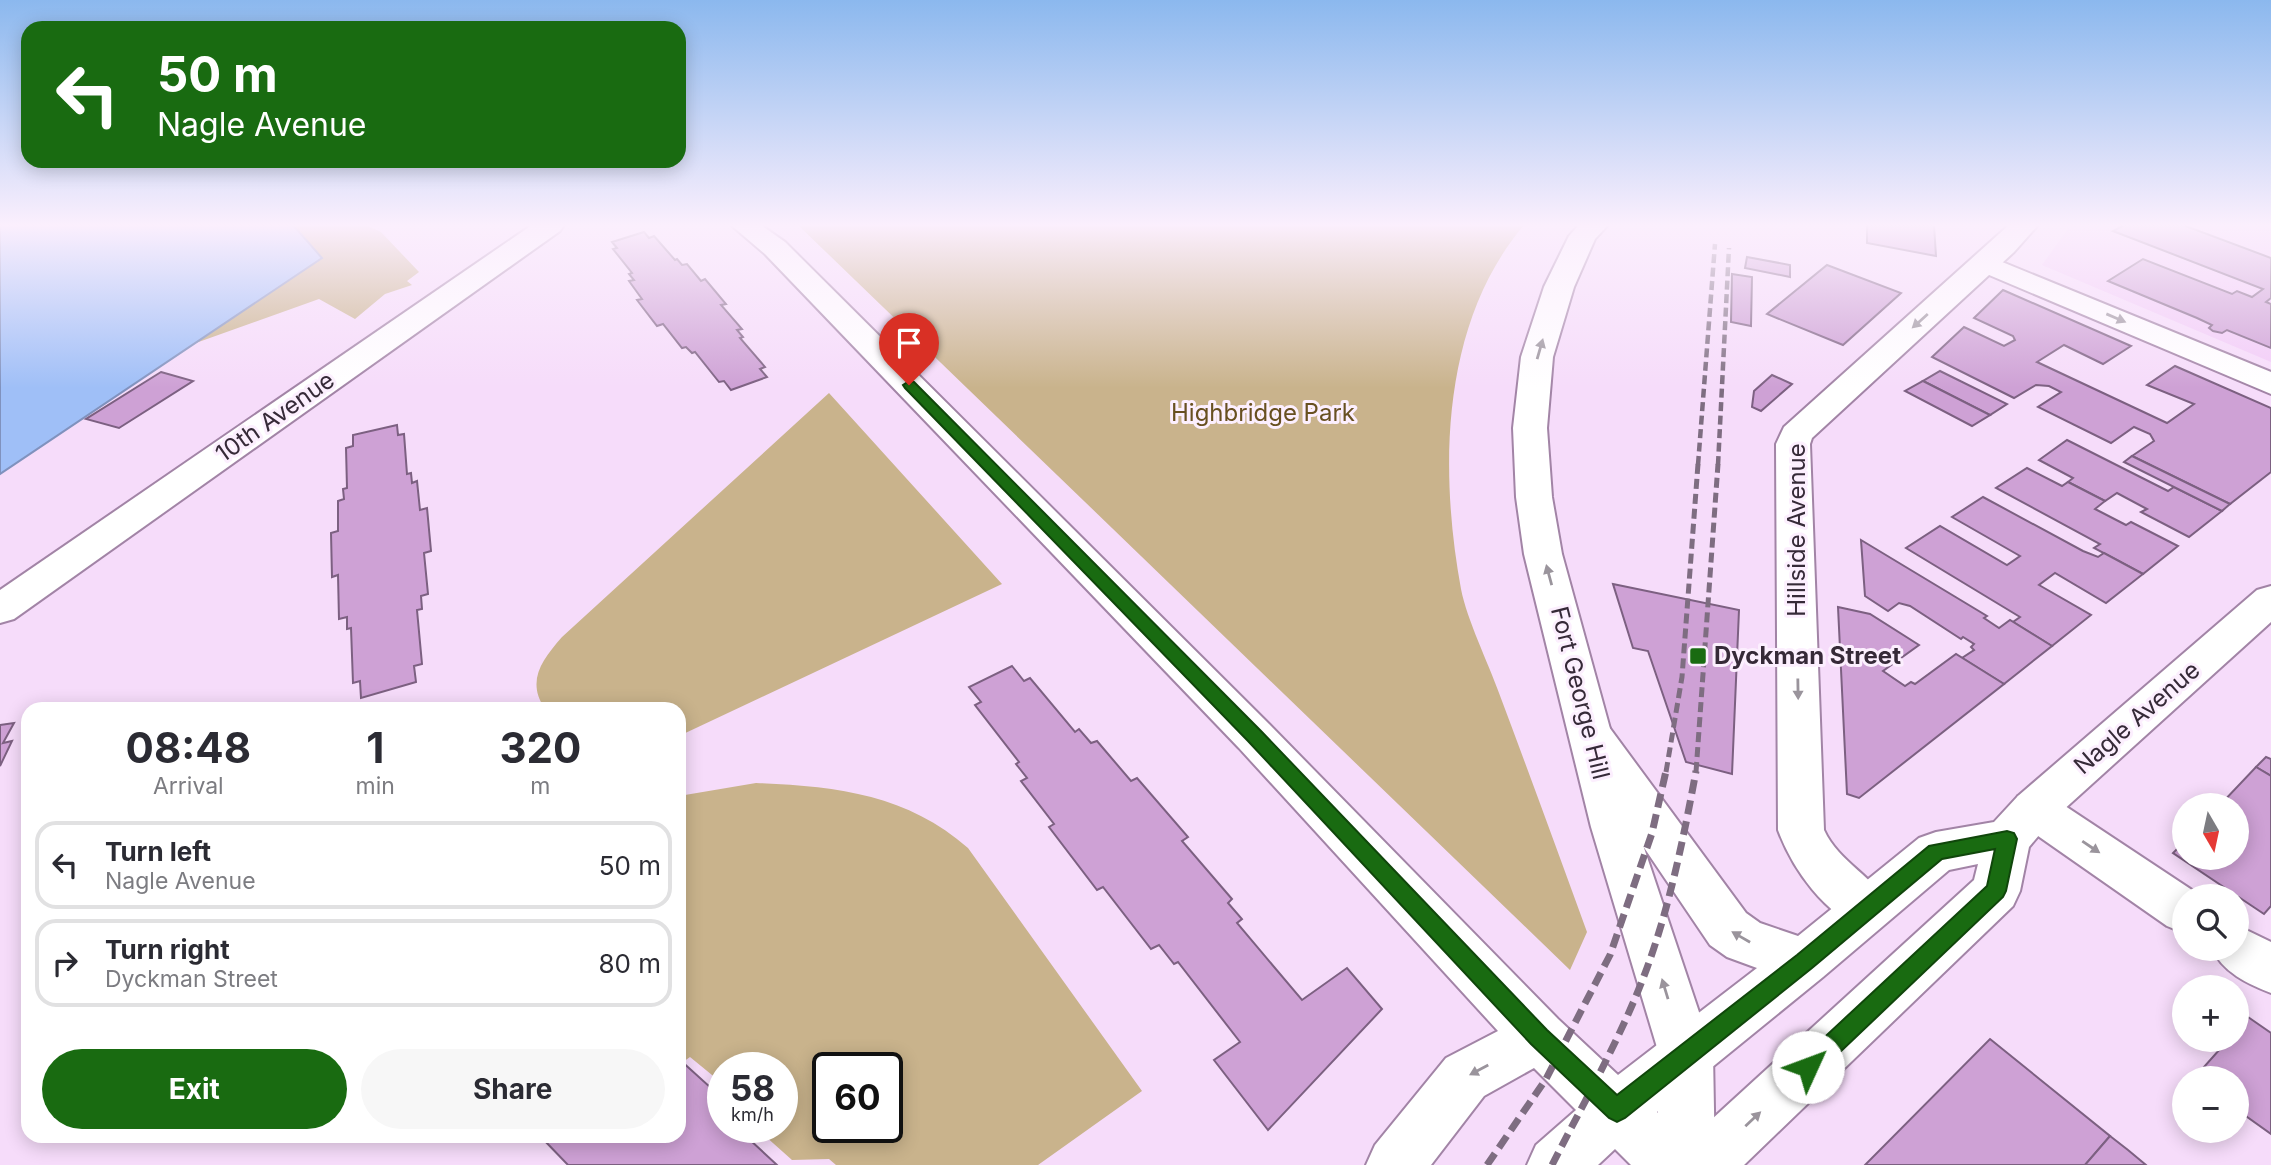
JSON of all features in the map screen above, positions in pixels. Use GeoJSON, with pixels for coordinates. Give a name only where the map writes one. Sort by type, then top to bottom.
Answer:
{"type":"FeatureCollection","features":[{"type":"Feature","properties":{"kind":"main road","name":"10th Avenue"},"geometry":{"type":"LineString","coordinates":[[0,609],[472,279]]}},
{"type":"Feature","properties":{"kind":"main road"},"geometry":{"type":"LineString","coordinates":[[806,279],[1225,706],[1539,1037],[1672,1165]]}},
{"type":"Feature","properties":{"kind":"main road","name":"Fort George Hill"},"geometry":{"type":"LineString","coordinates":[[1563,279],[1537,357],[1530,428],[1534,497],[1543,554],[1614,827],[1686,1054],[1686,1165]]}},
{"type":"Feature","properties":{"kind":"main road","name":"Hillside Avenue"},"geometry":{"type":"LineString","coordinates":[[1867,909],[1820,864],[1806,847],[1801,830],[1793,444],[1796,434],[1967,279]]}},
{"type":"Feature","properties":{"kind":"main road"},"geometry":{"type":"LineString","coordinates":[[2024,279],[2271,384]]}},
{"type":"Feature","properties":{"kind":"main road","name":"Nagle Avenue"},"geometry":{"type":"LineString","coordinates":[[2021,824],[2271,600]]}},
{"type":"Feature","properties":{"kind":"main road"},"geometry":{"type":"LineString","coordinates":[[1591,735],[1728,929],[1745,941],[1805,961]]}},
{"type":"Feature","properties":{"kind":"main road"},"geometry":{"type":"LineString","coordinates":[[1703,1165],[1996,891],[2021,824]]}},
{"type":"Feature","properties":{"kind":"main road"},"geometry":{"type":"LineString","coordinates":[[1556,1165],[1617,1110],[1805,961],[1936,852],[2021,824],[2172,905]]}},
{"type":"Feature","properties":{"kind":"main road"},"geometry":{"type":"LineString","coordinates":[[2249,956],[2271,970]]}},
{"type":"Feature","properties":{"kind":"main road"},"geometry":{"type":"LineString","coordinates":[[1395,1165],[1465,1077],[1539,1037]]}},
{"type":"Feature","properties":{"kind":"shaded area"},"geometry":{"type":"Polygon","coordinates":[[[2076,279],[2271,279],[2271,362],[2076,279]]]}},
{"type":"Feature","properties":{"kind":"green space"},"geometry":{"type":"Polygon","coordinates":[[[290,279],[409,279],[407,281],[412,285],[385,294],[355,319],[319,299],[193,344],[290,279]]]}},
{"type":"Feature","properties":{"kind":"green space","name":"Highbridge Park"},"geometry":{"type":"Polygon","coordinates":[[[854,279],[1489,279],[1476,306],[1462,352],[1453,399],[1449,447],[1454,543],[1468,614],[1587,932],[1570,970],[854,279]]]}},
{"type":"Feature","properties":{"kind":"green space"},"geometry":{"type":"Polygon","coordinates":[[[829,393],[1002,584],[686,733],[686,702],[541,702],[537,689],[539,671],[562,637],[829,393]]]}},
{"type":"Feature","properties":{"kind":"green space"},"geometry":{"type":"Polygon","coordinates":[[[756,783],[841,791],[895,804],[945,830],[968,848],[1142,1091],[1038,1165],[836,1165],[829,1159],[792,1160],[773,1143],[798,1143],[798,1052],[707,1052],[707,1071],[690,1057],[686,1060],[686,795],[756,783]]]}},
{"type":"Feature","properties":{"kind":"water"},"geometry":{"type":"Polygon","coordinates":[[[0,279],[290,279],[0,474],[0,279]]]}},
{"type":"Feature","properties":{"kind":"building"},"geometry":{"type":"Polygon","coordinates":[[[705,279],[726,304],[721,305],[742,329],[737,330],[743,337],[740,338],[765,367],[760,369],[767,377],[731,390],[724,381],[719,382],[695,352],[692,353],[686,347],[682,348],[663,324],[657,326],[637,300],[642,299],[629,281],[705,279]]]}},
{"type":"Feature","properties":{"kind":"building"},"geometry":{"type":"Polygon","coordinates":[[[1732,279],[1752,279],[1751,326],[1731,322],[1732,279]]]}},
{"type":"Feature","properties":{"kind":"building"},"geometry":{"type":"Polygon","coordinates":[[[1809,279],[1865,279],[1901,293],[1843,345],[1767,314],[1809,279]]]}},
{"type":"Feature","properties":{"kind":"building"},"geometry":{"type":"Polygon","coordinates":[[[2195,279],[2232,294],[2237,291],[2252,297],[2263,289],[2238,279],[2271,279],[2271,298],[2266,302],[2271,304],[2271,348],[2227,330],[2222,333],[2213,331],[2209,328],[2212,325],[2108,281],[2195,279]]]}},
{"type":"Feature","properties":{"kind":"building"},"geometry":{"type":"Polygon","coordinates":[[[2003,290],[2131,346],[2103,364],[2064,345],[2037,362],[2167,423],[2194,404],[2147,385],[2175,366],[2271,408],[2271,472],[2230,504],[2132,456],[2154,441],[2150,434],[2134,427],[2111,443],[2038,407],[2061,392],[2049,386],[2036,385],[2014,398],[1932,357],[1964,327],[2004,346],[2015,340],[2013,336],[1974,318],[2003,290]]]}},
{"type":"Feature","properties":{"kind":"building"},"geometry":{"type":"Polygon","coordinates":[[[1940,371],[2007,404],[1990,415],[1923,381],[1940,371]]]}},
{"type":"Feature","properties":{"kind":"building"},"geometry":{"type":"Polygon","coordinates":[[[161,372],[193,381],[119,428],[86,419],[161,372]]]}},
{"type":"Feature","properties":{"kind":"building"},"geometry":{"type":"Polygon","coordinates":[[[1772,375],[1792,384],[1761,411],[1752,407],[1754,391],[1772,375]]]}},
{"type":"Feature","properties":{"kind":"building"},"geometry":{"type":"Polygon","coordinates":[[[1923,381],[1990,415],[1972,426],[1905,391],[1923,381]]]}},
{"type":"Feature","properties":{"kind":"building"},"geometry":{"type":"Polygon","coordinates":[[[397,425],[398,435],[404,434],[407,474],[411,473],[412,483],[417,481],[420,510],[427,508],[431,551],[424,553],[428,594],[421,596],[422,609],[417,610],[422,664],[414,666],[416,682],[361,698],[360,681],[353,683],[351,628],[347,629],[347,617],[339,619],[338,575],[332,577],[331,533],[338,531],[338,501],[344,499],[343,489],[347,488],[346,448],[353,446],[353,435],[397,425]]]}},
{"type":"Feature","properties":{"kind":"building"},"geometry":{"type":"Polygon","coordinates":[[[2067,440],[2168,491],[2174,487],[2222,511],[2189,537],[2141,512],[2147,509],[2117,493],[2105,501],[2068,482],[2073,478],[2039,460],[2067,440]]]}},
{"type":"Feature","properties":{"kind":"building"},"geometry":{"type":"Polygon","coordinates":[[[2132,456],[2230,504],[2222,511],[2124,462],[2132,456]]]}},
{"type":"Feature","properties":{"kind":"building"},"geometry":{"type":"Polygon","coordinates":[[[2027,468],[2062,486],[2068,482],[2105,501],[2095,509],[2126,525],[2131,522],[2178,546],[2143,574],[2094,548],[2100,544],[1996,488],[2027,468]]]}},
{"type":"Feature","properties":{"kind":"building"},"geometry":{"type":"Polygon","coordinates":[[[1983,497],[2083,551],[2098,557],[2104,553],[2143,574],[2106,603],[2055,573],[2039,585],[2091,615],[2052,646],[2013,622],[2020,617],[1906,548],[1940,526],[2007,565],[2020,556],[1952,517],[1983,497]]]}},
{"type":"Feature","properties":{"kind":"building"},"geometry":{"type":"Polygon","coordinates":[[[1861,540],[1987,616],[1984,618],[1999,628],[2010,620],[2052,646],[2004,684],[1962,658],[1974,650],[1971,647],[1974,644],[1963,637],[1961,639],[1910,606],[1899,603],[1888,611],[1865,596],[1861,540]]]}},
{"type":"Feature","properties":{"kind":"building"},"geometry":{"type":"Polygon","coordinates":[[[1613,584],[1739,610],[1732,774],[1686,762],[1648,651],[1633,648],[1613,584]]]}},
{"type":"Feature","properties":{"kind":"building"},"geometry":{"type":"Polygon","coordinates":[[[1838,607],[1870,614],[1919,645],[1883,671],[1905,686],[1911,682],[1915,684],[1956,654],[2004,684],[1859,798],[1847,794],[1838,607]]]}},
{"type":"Feature","properties":{"kind":"building"},"geometry":{"type":"Polygon","coordinates":[[[1012,666],[1024,681],[1030,678],[1075,732],[1079,729],[1091,743],[1097,741],[1131,781],[1137,778],[1188,837],[1182,841],[1232,899],[1228,903],[1242,919],[1237,923],[1302,1000],[1347,968],[1382,1009],[1268,1130],[1214,1060],[1240,1042],[1178,962],[1174,964],[1159,945],[1151,949],[1103,887],[1097,890],[1049,827],[1054,824],[1021,781],[1027,778],[1016,764],[1019,762],[975,705],[981,702],[969,687],[1012,666]]]}},
{"type":"Feature","properties":{"kind":"building"},"geometry":{"type":"Polygon","coordinates":[[[14,723],[3,743],[12,741],[0,766],[0,725],[14,723]]]}},
{"type":"Feature","properties":{"kind":"building"},"geometry":{"type":"Polygon","coordinates":[[[2266,757],[2271,759],[2271,776],[2256,767],[2266,757]]]}},
{"type":"Feature","properties":{"kind":"building"},"geometry":{"type":"Polygon","coordinates":[[[2256,767],[2271,776],[2271,906],[2264,914],[2249,904],[2249,884],[2219,884],[2198,870],[2249,870],[2249,793],[2231,793],[2256,767]]]}},
{"type":"Feature","properties":{"kind":"building"},"geometry":{"type":"Polygon","coordinates":[[[2249,1018],[2271,1033],[2271,1134],[2249,1118],[2249,1066],[2205,1066],[2217,1052],[2249,1052],[2249,1018]]]}},
{"type":"Feature","properties":{"kind":"building"},"geometry":{"type":"Polygon","coordinates":[[[1990,1039],[2110,1136],[2085,1165],[1865,1165],[1990,1039]]]}},
{"type":"Feature","properties":{"kind":"building"},"geometry":{"type":"Polygon","coordinates":[[[686,1065],[707,1084],[707,1143],[753,1143],[777,1165],[568,1165],[547,1143],[686,1143],[686,1065]]]}},
{"type":"Feature","properties":{"kind":"building"},"geometry":{"type":"Polygon","coordinates":[[[2110,1136],[2128,1150],[2146,1165],[2085,1165],[2110,1136]]]}},
{"type":"Feature","properties":{"kind":"railway"},"geometry":{"type":"LineString","coordinates":[[1698,465],[1712,279]]}},
{"type":"Feature","properties":{"kind":"railway"},"geometry":{"type":"LineString","coordinates":[[1718,465],[1727,279]]}},
{"type":"Feature","properties":{"kind":"railway"},"geometry":{"type":"LineString","coordinates":[[1666,772],[1682,677],[1698,464]]}},
{"type":"Feature","properties":{"kind":"railway"},"geometry":{"type":"LineString","coordinates":[[1696,772],[1718,464]]}},
{"type":"Feature","properties":{"kind":"railway"},"geometry":{"type":"LineString","coordinates":[[1487,1165],[1546,1079],[1610,955],[1652,833],[1666,771]]}},
{"type":"Feature","properties":{"kind":"railway"},"geometry":{"type":"LineString","coordinates":[[1552,1165],[1615,1043],[1647,968],[1669,895],[1696,771]]}},
{"type":"Feature","properties":{"kind":"place","name":"Dyckman Street"},"geometry":{"type":"Point","coordinates":[1698,656]}},
{"type":"Feature","properties":{"kind":"route"},"geometry":{"type":"LineString","coordinates":[[909,385],[1254,736],[1539,1037],[1617,1110],[1805,961],[1936,852],[2007,839],[1996,891],[1808,1067]]}}]}
